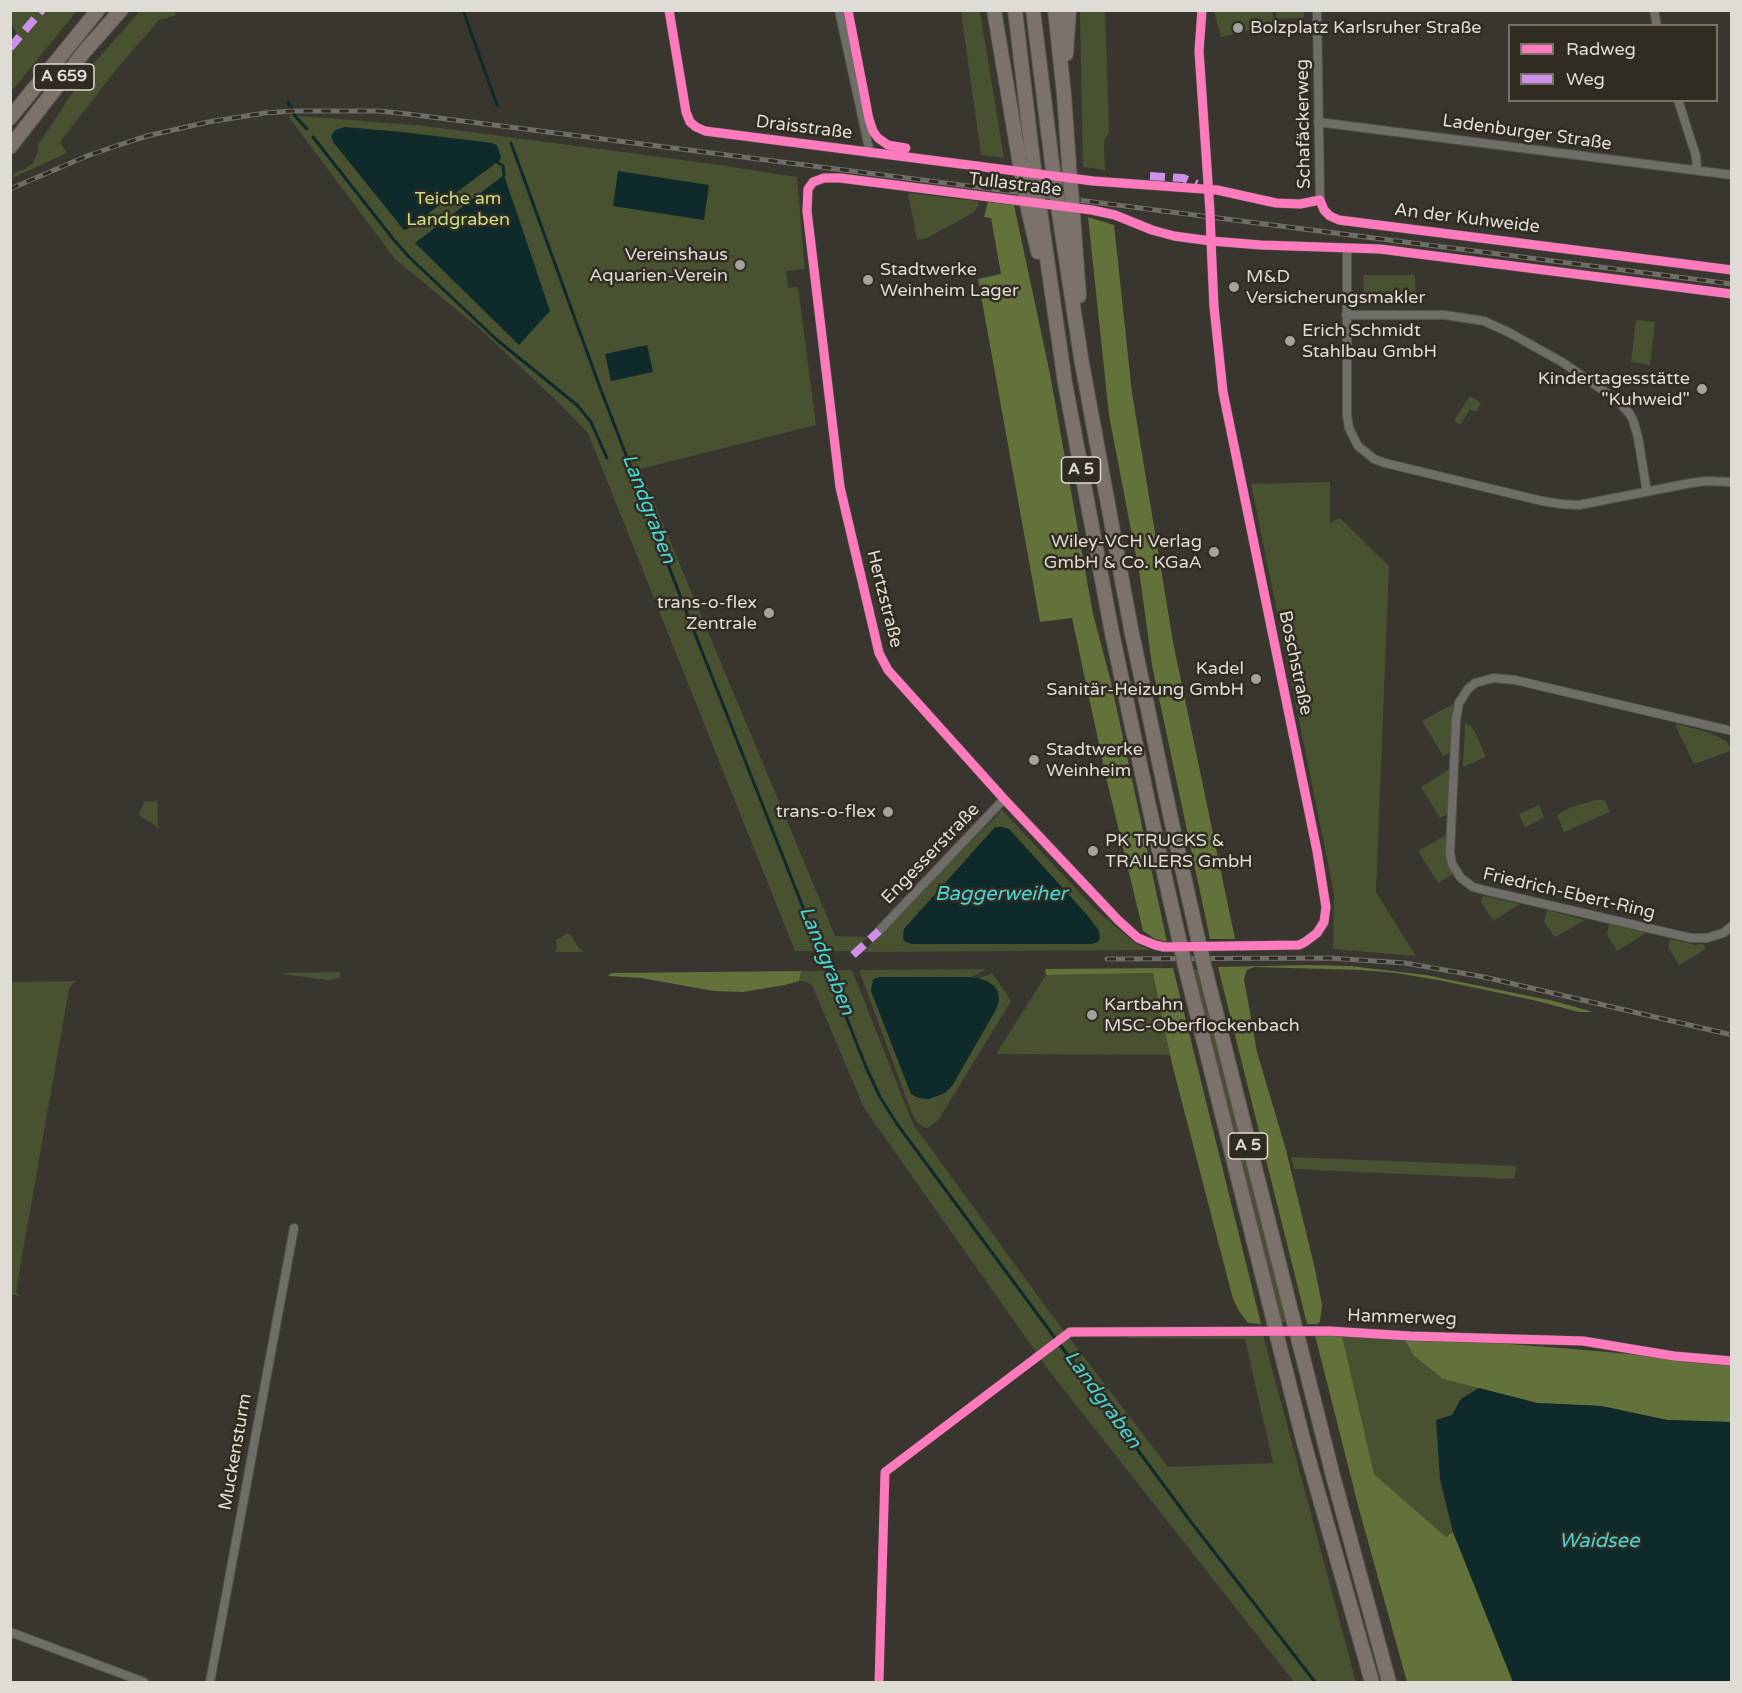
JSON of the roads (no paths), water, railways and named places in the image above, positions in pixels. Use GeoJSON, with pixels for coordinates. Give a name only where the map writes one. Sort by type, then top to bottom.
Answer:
{"type":"FeatureCollection","features":[{"type":"Feature","properties":{"kind":"highway","name":"A 659"},"geometry":{"type":"LineString","coordinates":[[10,118],[98,10]]}},
{"type":"Feature","properties":{"kind":"highway","name":"A 659"},"geometry":{"type":"LineString","coordinates":[[10,147],[84,52],[121,10]]}},
{"type":"Feature","properties":{"kind":"highway","name":"A 5"},"geometry":{"type":"LineString","coordinates":[[987,10],[1026,160]]}},
{"type":"Feature","properties":{"kind":"highway","name":"A 5"},"geometry":{"type":"LineString","coordinates":[[994,10],[1000,57]]}},
{"type":"Feature","properties":{"kind":"highway","name":"A 5"},"geometry":{"type":"LineString","coordinates":[[1015,10],[1026,160],[1112,633],[1186,970],[1304,1443],[1372,1683]]}},
{"type":"Feature","properties":{"kind":"highway","name":"A 5"},"geometry":{"type":"LineString","coordinates":[[1033,10],[1052,163],[1081,358],[1131,629],[1168,808],[1205,969],[1330,1468],[1389,1683]]}},
{"type":"Feature","properties":{"kind":"highway"},"geometry":{"type":"LineString","coordinates":[[1055,10],[1077,262],[1081,358]]}},
{"type":"Feature","properties":{"kind":"highway"},"geometry":{"type":"LineString","coordinates":[[1064,95],[1069,10]]}},
{"type":"Feature","properties":{"kind":"street","name":"Draisstraße"},"geometry":{"type":"LineString","coordinates":[[669,10],[686,112],[690,122],[696,128],[705,131],[1093,181],[1208,189]]}},
{"type":"Feature","properties":{"kind":"street"},"geometry":{"type":"LineString","coordinates":[[839,10],[870,153]]}},
{"type":"Feature","properties":{"kind":"street","name":"Boschstraße"},"geometry":{"type":"LineString","coordinates":[[1164,947],[1299,945],[1317,933],[1324,922],[1326,907],[1317,851],[1223,392],[1214,317],[1199,51],[1202,10]]}},
{"type":"Feature","properties":{"kind":"street","name":"Schafäckerweg"},"geometry":{"type":"LineString","coordinates":[[1317,10],[1320,200]]}},
{"type":"Feature","properties":{"kind":"street"},"geometry":{"type":"LineString","coordinates":[[1679,102],[1696,156],[1697,170]]}},
{"type":"Feature","properties":{"kind":"street","name":"Ladenburger Straße"},"geometry":{"type":"LineString","coordinates":[[1318,122],[1731,175]]}},
{"type":"Feature","properties":{"kind":"street","name":"Tullastraße"},"geometry":{"type":"LineString","coordinates":[[813,182],[824,178],[840,178],[1092,210],[1174,236],[1211,241],[1380,249],[1731,294]]}},
{"type":"Feature","properties":{"kind":"street","name":"Hertzstraße"},"geometry":{"type":"LineString","coordinates":[[813,182],[808,189],[807,211],[839,476],[876,644],[883,661],[888,670],[1004,799],[1118,920],[1138,938],[1164,947]]}},
{"type":"Feature","properties":{"kind":"street"},"geometry":{"type":"LineString","coordinates":[[1208,189],[1276,203],[1300,204],[1320,200]]}},
{"type":"Feature","properties":{"kind":"street","name":"An der Kuhweide"},"geometry":{"type":"LineString","coordinates":[[1320,200],[1324,210],[1339,220],[1731,270]]}},
{"type":"Feature","properties":{"kind":"street"},"geometry":{"type":"LineString","coordinates":[[1347,248],[1347,416],[1349,428],[1358,446],[1374,459],[1561,504],[1579,505],[1707,481],[1731,482]]}},
{"type":"Feature","properties":{"kind":"street"},"geometry":{"type":"LineString","coordinates":[[1346,315],[1445,315],[1484,321],[1562,362],[1617,400],[1629,413],[1638,436],[1647,492]]}},
{"type":"Feature","properties":{"kind":"street","name":"Friedrich-Ebert-Ring"},"geometry":{"type":"LineString","coordinates":[[1731,731],[1515,680],[1493,678],[1475,683],[1468,689],[1459,704],[1456,720],[1450,853],[1452,864],[1461,878],[1473,887],[1484,890],[1691,938],[1707,938],[1723,933],[1731,926]]}},
{"type":"Feature","properties":{"kind":"street"},"geometry":{"type":"LineString","coordinates":[[1722,729],[1731,739]]}},
{"type":"Feature","properties":{"kind":"street","name":"Engesserstraße"},"geometry":{"type":"LineString","coordinates":[[879,931],[1004,799]]}},
{"type":"Feature","properties":{"kind":"street","name":"Muckensturm"},"geometry":{"type":"LineString","coordinates":[[210,1683],[294,1228]]}},
{"type":"Feature","properties":{"kind":"street","name":"Hammerweg"},"geometry":{"type":"LineString","coordinates":[[1070,1332],[1329,1331],[1583,1341],[1674,1356],[1731,1361]]}},
{"type":"Feature","properties":{"kind":"street"},"geometry":{"type":"LineString","coordinates":[[10,1632],[144,1683]]}},
{"type":"Feature","properties":{"kind":"water"},"geometry":{"type":"Polygon","coordinates":[[[345,127],[492,143],[497,145],[501,157],[404,230],[333,142],[331,136],[335,130],[345,127]]]}},
{"type":"Feature","properties":{"kind":"water"},"geometry":{"type":"Polygon","coordinates":[[[618,171],[709,185],[704,220],[613,206],[618,171]]]}},
{"type":"Feature","properties":{"kind":"water"},"geometry":{"type":"Polygon","coordinates":[[[504,175],[550,311],[519,345],[415,243],[504,175]]]}},
{"type":"Feature","properties":{"kind":"water"},"geometry":{"type":"Polygon","coordinates":[[[647,345],[653,372],[611,381],[605,354],[647,345]]]}},
{"type":"Feature","properties":{"kind":"water","name":"Baggerweiher"},"geometry":{"type":"Polygon","coordinates":[[[995,827],[1009,829],[1087,915],[1099,931],[1098,942],[1092,944],[912,944],[903,939],[904,929],[995,827]]]}},
{"type":"Feature","properties":{"kind":"water"},"geometry":{"type":"Polygon","coordinates":[[[880,977],[972,977],[987,981],[998,992],[997,1008],[952,1086],[945,1093],[929,1099],[911,1094],[871,991],[873,979],[880,977]]]}},
{"type":"Feature","properties":{"kind":"water","name":"Waidsee"},"geometry":{"type":"Polygon","coordinates":[[[1479,1388],[1537,1403],[1601,1406],[1667,1420],[1731,1422],[1731,1682],[1513,1682],[1453,1532],[1440,1479],[1436,1420],[1452,1415],[1461,1399],[1479,1388]]]}},
{"type":"Feature","properties":{"kind":"waterway","name":"Landgraben"},"geometry":{"type":"LineString","coordinates":[[463,10],[497,105]]}},
{"type":"Feature","properties":{"kind":"waterway"},"geometry":{"type":"LineString","coordinates":[[288,102],[295,116],[307,129]]}},
{"type":"Feature","properties":{"kind":"waterway"},"geometry":{"type":"LineString","coordinates":[[313,137],[409,257],[497,340],[577,405],[591,422],[607,458]]}},
{"type":"Feature","properties":{"kind":"waterway","name":"Landgraben"},"geometry":{"type":"LineString","coordinates":[[511,143],[599,385],[686,611],[866,1067],[880,1097],[897,1124],[1188,1518],[1315,1682]]}},
{"type":"Feature","properties":{"kind":"waterway"},"geometry":{"type":"LineString","coordinates":[[497,162],[503,166],[504,175]]}},
{"type":"Feature","properties":{"kind":"railway"},"geometry":{"type":"LineString","coordinates":[[10,189],[116,146],[147,136],[208,122],[293,111],[379,111],[1732,284]]}},
{"type":"Feature","properties":{"kind":"railway"},"geometry":{"type":"LineString","coordinates":[[1107,959],[1329,958],[1405,963],[1484,977],[1732,1035]]}},
{"type":"Feature","properties":{"kind":"place","name":"Bolzplatz Karlsruher Straße"},"geometry":{"type":"Point","coordinates":[1238,28]}},
{"type":"Feature","properties":{"kind":"place","name":"Vereinshaus Aquarien-Verein"},"geometry":{"type":"Point","coordinates":[740,265]}},
{"type":"Feature","properties":{"kind":"place","name":"Stadtwerke Weinheim Lager"},"geometry":{"type":"Point","coordinates":[868,280]}},
{"type":"Feature","properties":{"kind":"place","name":"M&D Versicherungsmakler"},"geometry":{"type":"Point","coordinates":[1234,287]}},
{"type":"Feature","properties":{"kind":"place","name":"Erich Schmidt Stahlbau GmbH"},"geometry":{"type":"Point","coordinates":[1290,341]}},
{"type":"Feature","properties":{"kind":"place","name":"Kindertagesstätte \"Kuhweid\""},"geometry":{"type":"Point","coordinates":[1702,389]}},
{"type":"Feature","properties":{"kind":"place","name":"Wiley-VCH Verlag GmbH & Co. KGaA"},"geometry":{"type":"Point","coordinates":[1214,552]}},
{"type":"Feature","properties":{"kind":"place","name":"trans-o-flex Zentrale"},"geometry":{"type":"Point","coordinates":[769,613]}},
{"type":"Feature","properties":{"kind":"place","name":"Kadel Sanitär-Heizung GmbH"},"geometry":{"type":"Point","coordinates":[1256,679]}},
{"type":"Feature","properties":{"kind":"place","name":"Stadtwerke Weinheim"},"geometry":{"type":"Point","coordinates":[1034,760]}},
{"type":"Feature","properties":{"kind":"place","name":"trans-o-flex"},"geometry":{"type":"Point","coordinates":[888,812]}},
{"type":"Feature","properties":{"kind":"place","name":"PK TRUCKS & TRAILERS GmbH"},"geometry":{"type":"Point","coordinates":[1093,851]}},
{"type":"Feature","properties":{"kind":"place","name":"Kartbahn MSC-Oberflockenbach"},"geometry":{"type":"Point","coordinates":[1092,1015]}},
{"type":"Feature","properties":{"kind":"park label","name":"Teiche am Landgraben"},"geometry":{"type":"Point","coordinates":[458,209]}}]}
